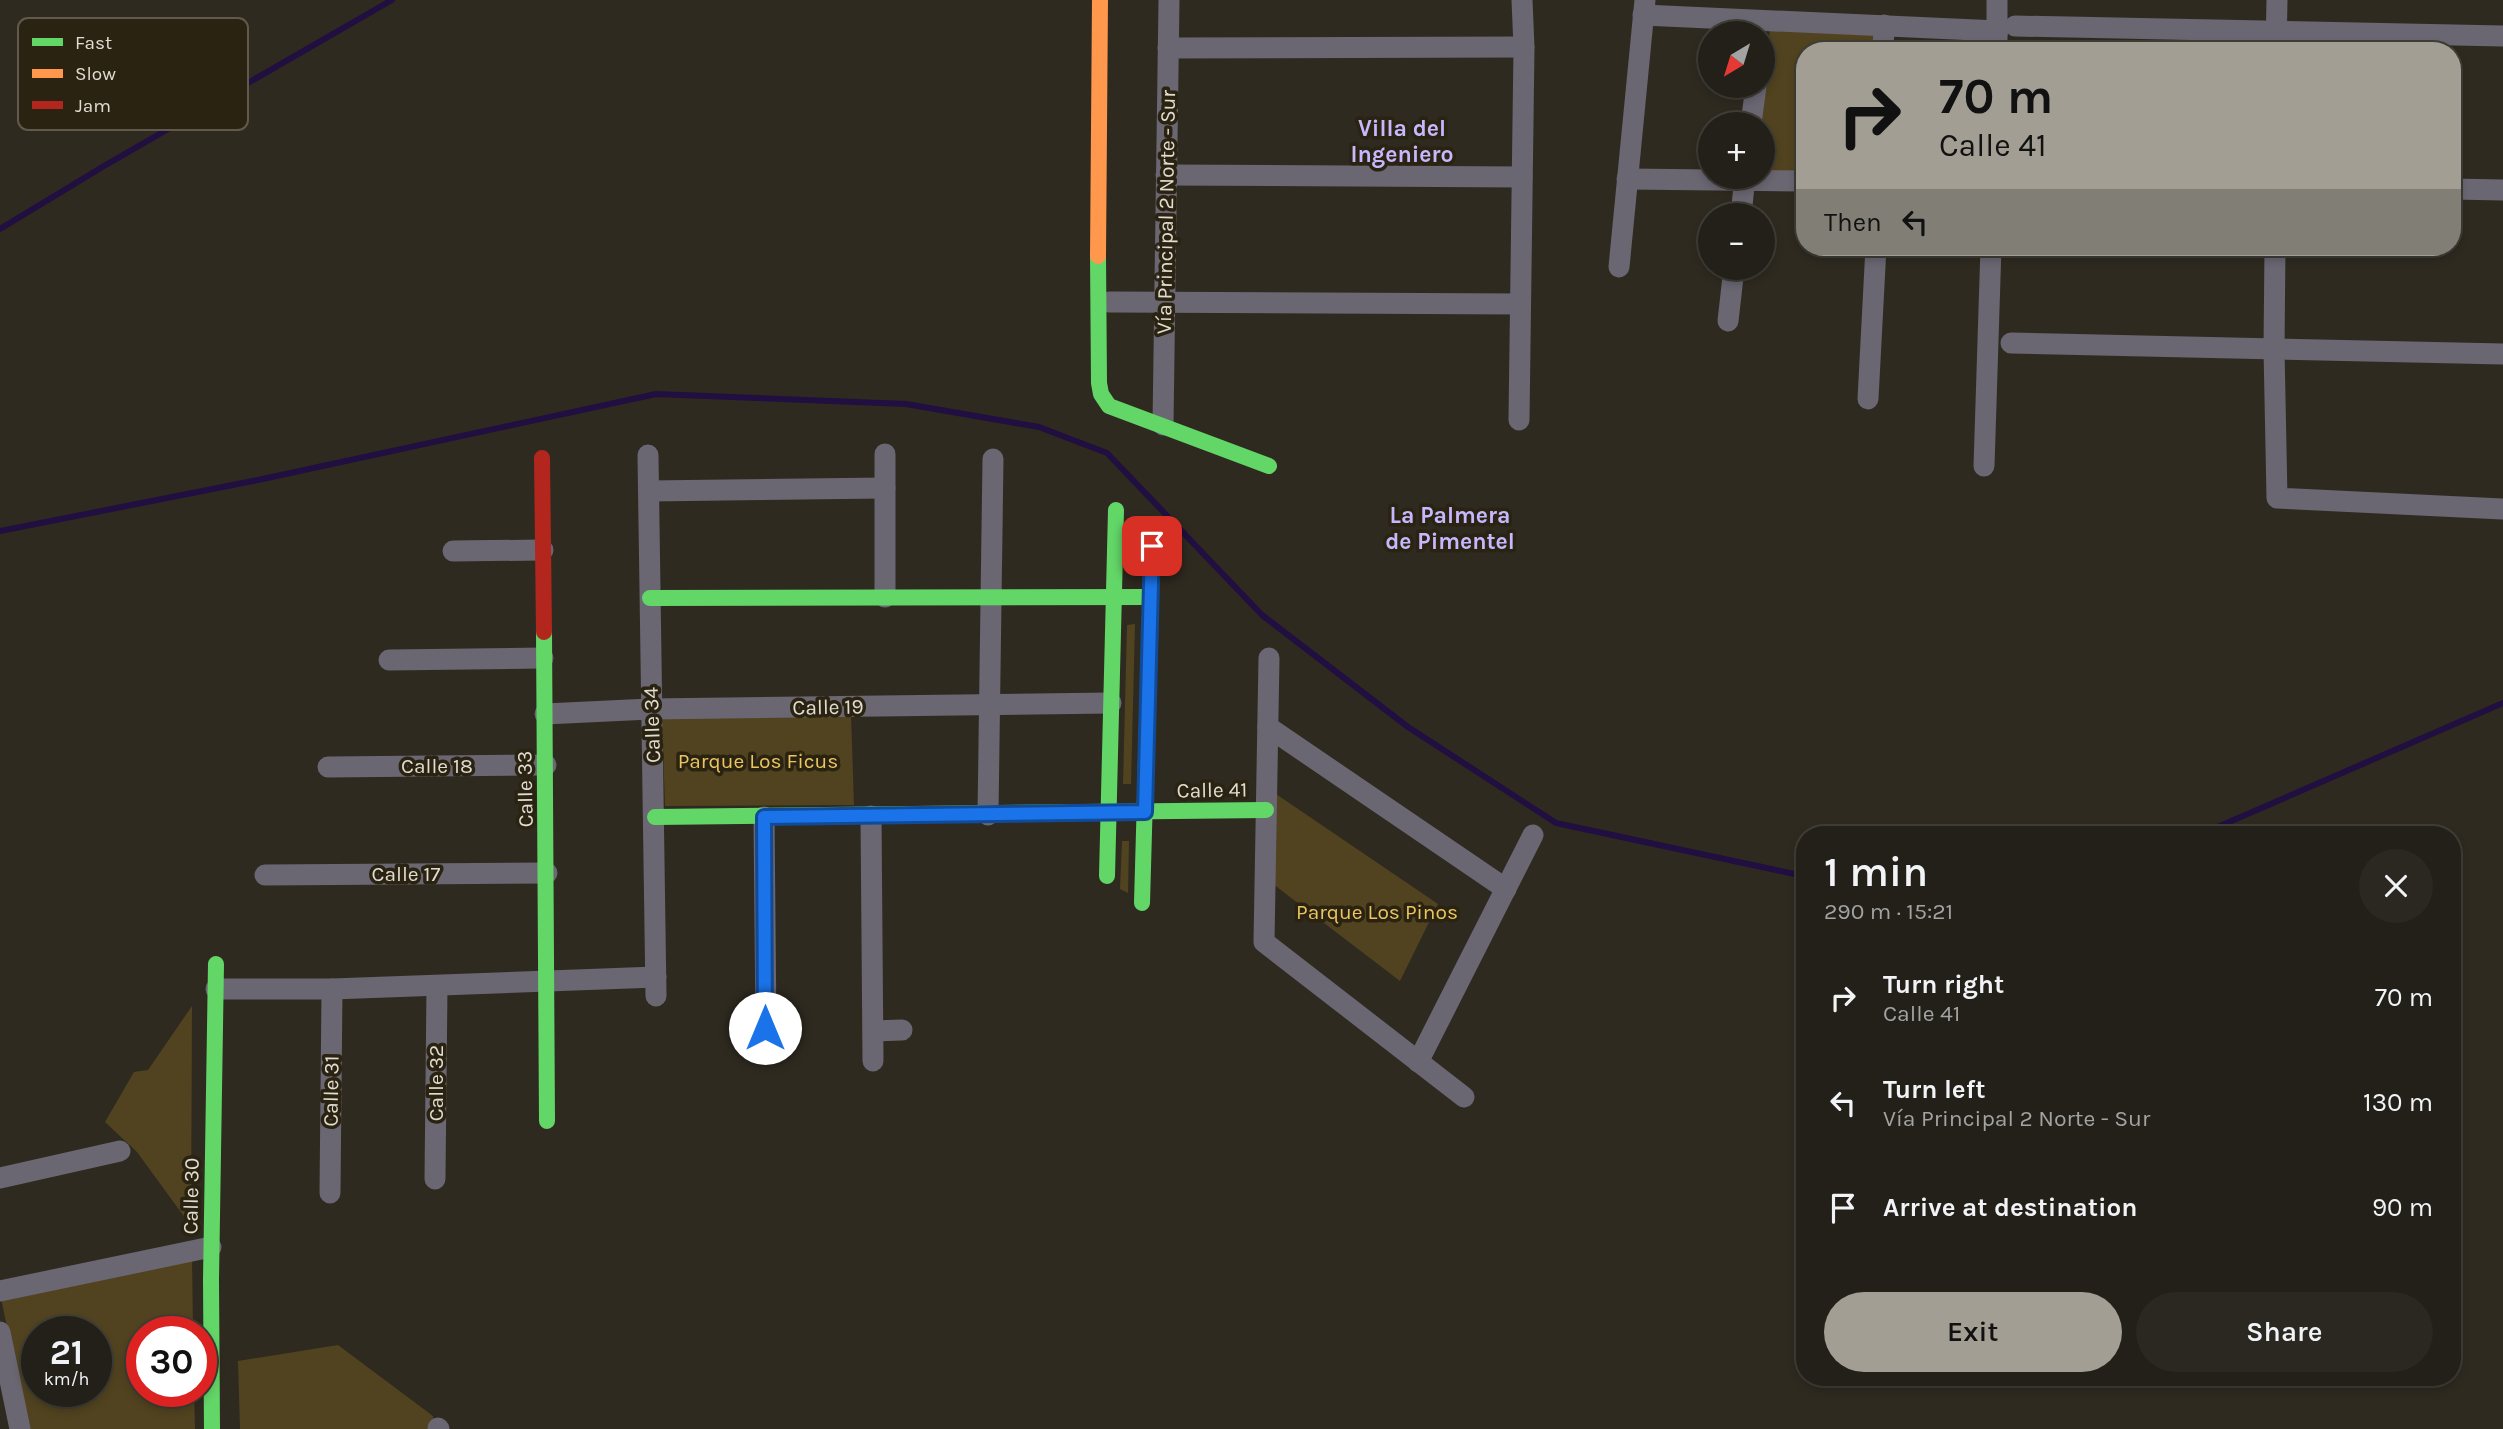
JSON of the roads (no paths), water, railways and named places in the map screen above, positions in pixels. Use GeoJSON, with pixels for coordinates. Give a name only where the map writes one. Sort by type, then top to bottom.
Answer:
{"type":"FeatureCollection","features":[{"type":"Feature","properties":{"kind":"street"},"geometry":{"type":"LineString","coordinates":[[1100,0],[1097,312],[1101,394],[1110,406],[1269,466]]}},
{"type":"Feature","properties":{"kind":"street","name":"Vía Principal 2 Norte - Sur"},"geometry":{"type":"LineString","coordinates":[[1163,425],[1169,0]]}},
{"type":"Feature","properties":{"kind":"street"},"geometry":{"type":"LineString","coordinates":[[1518,420],[1524,47],[1522,0]]}},
{"type":"Feature","properties":{"kind":"street"},"geometry":{"type":"LineString","coordinates":[[1997,0],[2003,36]]}},
{"type":"Feature","properties":{"kind":"street"},"geometry":{"type":"LineString","coordinates":[[2277,0],[2277,41]]}},
{"type":"Feature","properties":{"kind":"street"},"geometry":{"type":"LineString","coordinates":[[1619,267],[1644,7],[1727,21]]}},
{"type":"Feature","properties":{"kind":"street"},"geometry":{"type":"LineString","coordinates":[[1883,42],[1884,26]]}},
{"type":"Feature","properties":{"kind":"street"},"geometry":{"type":"LineString","coordinates":[[1775,27],[1884,26],[2003,36],[2277,41],[2503,36]]}},
{"type":"Feature","properties":{"kind":"street"},"geometry":{"type":"LineString","coordinates":[[1168,48],[1524,47]]}},
{"type":"Feature","properties":{"kind":"street"},"geometry":{"type":"LineString","coordinates":[[1166,174],[1522,177]]}},
{"type":"Feature","properties":{"kind":"street"},"geometry":{"type":"LineString","coordinates":[[1627,179],[1698,178]]}},
{"type":"Feature","properties":{"kind":"street"},"geometry":{"type":"LineString","coordinates":[[1775,180],[1796,181]]}},
{"type":"Feature","properties":{"kind":"street"},"geometry":{"type":"LineString","coordinates":[[2461,189],[2503,190]]}},
{"type":"Feature","properties":{"kind":"street"},"geometry":{"type":"LineString","coordinates":[[1868,399],[1876,256]]}},
{"type":"Feature","properties":{"kind":"street"},"geometry":{"type":"LineString","coordinates":[[1984,466],[1991,256]]}},
{"type":"Feature","properties":{"kind":"street"},"geometry":{"type":"LineString","coordinates":[[2275,256],[2277,498],[2502,509]]}},
{"type":"Feature","properties":{"kind":"street"},"geometry":{"type":"LineString","coordinates":[[1728,321],[1733,280]]}},
{"type":"Feature","properties":{"kind":"street"},"geometry":{"type":"LineString","coordinates":[[1109,302],[1520,304]]}},
{"type":"Feature","properties":{"kind":"street"},"geometry":{"type":"LineString","coordinates":[[2011,343],[2503,354]]}},
{"type":"Feature","properties":{"kind":"street"},"geometry":{"type":"LineString","coordinates":[[885,454],[885,597]]}},
{"type":"Feature","properties":{"kind":"street","name":"Calle 34"},"geometry":{"type":"LineString","coordinates":[[546,980],[656,986],[648,455]]}},
{"type":"Feature","properties":{"kind":"street","name":"Calle 33"},"geometry":{"type":"LineString","coordinates":[[542,458],[547,1121]]}},
{"type":"Feature","properties":{"kind":"street"},"geometry":{"type":"LineString","coordinates":[[988,815],[993,459]]}},
{"type":"Feature","properties":{"kind":"street"},"geometry":{"type":"LineString","coordinates":[[649,491],[885,488]]}},
{"type":"Feature","properties":{"kind":"street"},"geometry":{"type":"LineString","coordinates":[[1107,876],[1116,510]]}},
{"type":"Feature","properties":{"kind":"street"},"geometry":{"type":"LineString","coordinates":[[1142,903],[1152,546]]}},
{"type":"Feature","properties":{"kind":"street"},"geometry":{"type":"LineString","coordinates":[[453,551],[543,550]]}},
{"type":"Feature","properties":{"kind":"street"},"geometry":{"type":"LineString","coordinates":[[650,597],[1151,597]]}},
{"type":"Feature","properties":{"kind":"street"},"geometry":{"type":"LineString","coordinates":[[389,660],[543,658]]}},
{"type":"Feature","properties":{"kind":"street"},"geometry":{"type":"LineString","coordinates":[[1269,658],[1264,942],[1464,1097]]}},
{"type":"Feature","properties":{"kind":"street","name":"Calle 19"},"geometry":{"type":"LineString","coordinates":[[545,714],[650,709],[1111,703]]}},
{"type":"Feature","properties":{"kind":"street"},"geometry":{"type":"LineString","coordinates":[[1268,727],[1506,889]]}},
{"type":"Feature","properties":{"kind":"street","name":"Calle 18"},"geometry":{"type":"LineString","coordinates":[[328,767],[546,765]]}},
{"type":"Feature","properties":{"kind":"street","name":"Calle 41"},"geometry":{"type":"LineString","coordinates":[[655,817],[1266,810]]}},
{"type":"Feature","properties":{"kind":"street"},"geometry":{"type":"LineString","coordinates":[[871,816],[873,1062]]}},
{"type":"Feature","properties":{"kind":"street"},"geometry":{"type":"LineString","coordinates":[[764,817],[765,1028]]}},
{"type":"Feature","properties":{"kind":"street"},"geometry":{"type":"LineString","coordinates":[[1418,1062],[1533,835]]}},
{"type":"Feature","properties":{"kind":"street","name":"Calle 17"},"geometry":{"type":"LineString","coordinates":[[265,875],[547,873]]}},
{"type":"Feature","properties":{"kind":"street","name":"Calle 30"},"geometry":{"type":"LineString","coordinates":[[212,1429],[211,1247],[216,964]]}},
{"type":"Feature","properties":{"kind":"street"},"geometry":{"type":"LineString","coordinates":[[216,989],[332,989],[546,980]]}},
{"type":"Feature","properties":{"kind":"street","name":"Calle 32"},"geometry":{"type":"LineString","coordinates":[[435,1179],[437,986]]}},
{"type":"Feature","properties":{"kind":"street","name":"Calle 31"},"geometry":{"type":"LineString","coordinates":[[330,1193],[332,989]]}},
{"type":"Feature","properties":{"kind":"street"},"geometry":{"type":"LineString","coordinates":[[873,1031],[902,1030]]}},
{"type":"Feature","properties":{"kind":"street"},"geometry":{"type":"LineString","coordinates":[[0,1178],[120,1151]]}},
{"type":"Feature","properties":{"kind":"street"},"geometry":{"type":"LineString","coordinates":[[0,1291],[211,1247]]}},
{"type":"Feature","properties":{"kind":"street"},"geometry":{"type":"LineString","coordinates":[[0,1332],[20,1429]]}},
{"type":"Feature","properties":{"kind":"waterway"},"geometry":{"type":"LineString","coordinates":[[248,83],[392,0]]}},
{"type":"Feature","properties":{"kind":"waterway"},"geometry":{"type":"LineString","coordinates":[[0,229],[166,130]]}},
{"type":"Feature","properties":{"kind":"waterway"},"geometry":{"type":"LineString","coordinates":[[0,531],[258,480],[656,394],[906,404],[1039,427],[1107,453],[1262,615],[1408,727],[1556,823],[1796,874]]}},
{"type":"Feature","properties":{"kind":"waterway"},"geometry":{"type":"LineString","coordinates":[[2220,826],[2503,703]]}},
{"type":"Feature","properties":{"kind":"district","name":"Villa del Ingeniero"},"geometry":{"type":"Point","coordinates":[1402,141]}},
{"type":"Feature","properties":{"kind":"district","name":"La Palmera de Pimentel"},"geometry":{"type":"Point","coordinates":[1450,528]}},
{"type":"Feature","properties":{"kind":"park label","name":"Parque Los Ficus"},"geometry":{"type":"Point","coordinates":[758,761]}},
{"type":"Feature","properties":{"kind":"park label","name":"Parque Los Pinos"},"geometry":{"type":"Point","coordinates":[1377,912]}}]}
